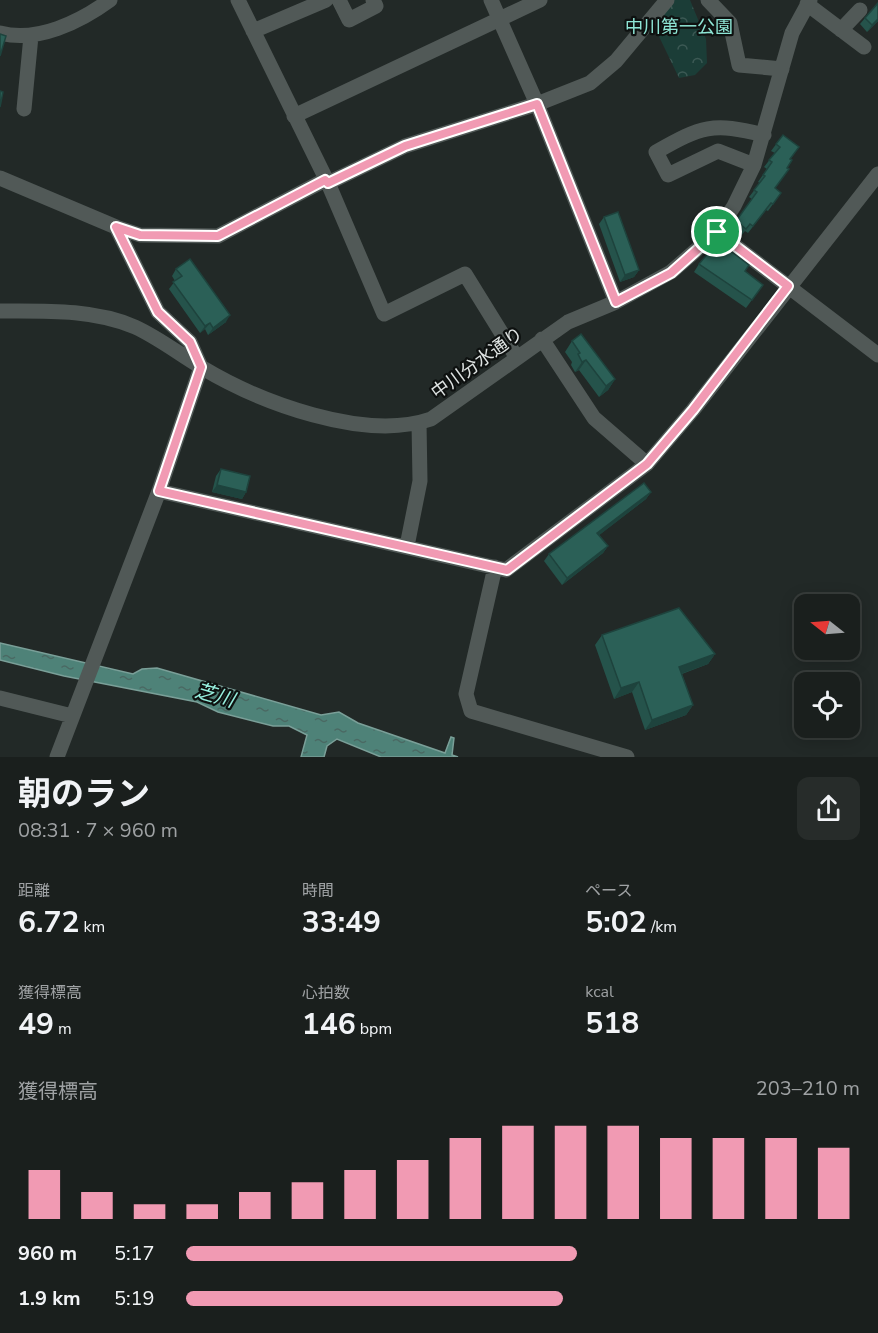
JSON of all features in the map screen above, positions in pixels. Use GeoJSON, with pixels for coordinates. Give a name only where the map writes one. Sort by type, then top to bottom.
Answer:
{"type":"FeatureCollection","features":[{"type":"Feature","properties":{"kind":"street"},"geometry":{"type":"LineString","coordinates":[[0,33],[15,37],[31,36],[96,10],[110,0]]}},
{"type":"Feature","properties":{"kind":"street"},"geometry":{"type":"LineString","coordinates":[[238,0],[326,182],[384,315],[465,274],[517,358]]}},
{"type":"Feature","properties":{"kind":"street"},"geometry":{"type":"LineString","coordinates":[[253,31],[326,0]]}},
{"type":"Feature","properties":{"kind":"street"},"geometry":{"type":"LineString","coordinates":[[339,0],[349,20],[376,6],[373,0]]}},
{"type":"Feature","properties":{"kind":"street"},"geometry":{"type":"LineString","coordinates":[[491,0],[502,19],[616,302]]}},
{"type":"Feature","properties":{"kind":"street"},"geometry":{"type":"LineString","coordinates":[[294,116],[540,0]]}},
{"type":"Feature","properties":{"kind":"street"},"geometry":{"type":"LineString","coordinates":[[0,178],[140,235],[218,236],[326,182],[405,146],[537,104],[590,83],[616,61],[667,0]]}},
{"type":"Feature","properties":{"kind":"street"},"geometry":{"type":"LineString","coordinates":[[708,0],[729,23],[739,65],[782,69]]}},
{"type":"Feature","properties":{"kind":"street"},"geometry":{"type":"LineString","coordinates":[[808,2],[864,47]]}},
{"type":"Feature","properties":{"kind":"street","name":"中川分水通り"},"geometry":{"type":"LineString","coordinates":[[0,311],[66,313],[110,319],[134,327],[201,367],[251,393],[298,410],[390,427],[419,423],[445,411],[568,322],[616,302],[671,273],[717,232],[735,206],[754,165],[792,33],[808,2]]}},
{"type":"Feature","properties":{"kind":"street"},"geometry":{"type":"LineString","coordinates":[[841,30],[860,10]]}},
{"type":"Feature","properties":{"kind":"street"},"geometry":{"type":"LineString","coordinates":[[24,110],[31,36]]}},
{"type":"Feature","properties":{"kind":"street"},"geometry":{"type":"LineString","coordinates":[[754,165],[718,152],[668,175],[656,152],[693,131],[721,126],[764,135]]}},
{"type":"Feature","properties":{"kind":"street"},"geometry":{"type":"LineString","coordinates":[[159,491],[507,570],[647,464],[693,410],[878,174]]}},
{"type":"Feature","properties":{"kind":"street"},"geometry":{"type":"LineString","coordinates":[[57,757],[159,491],[201,367],[190,342],[158,312],[116,227]]}},
{"type":"Feature","properties":{"kind":"street"},"geometry":{"type":"LineString","coordinates":[[717,232],[878,355]]}},
{"type":"Feature","properties":{"kind":"street"},"geometry":{"type":"LineString","coordinates":[[542,339],[594,417],[647,464]]}},
{"type":"Feature","properties":{"kind":"street"},"geometry":{"type":"LineString","coordinates":[[407,546],[420,481],[419,423]]}},
{"type":"Feature","properties":{"kind":"street"},"geometry":{"type":"LineString","coordinates":[[495,567],[466,694],[471,711],[627,757]]}},
{"type":"Feature","properties":{"kind":"street"},"geometry":{"type":"LineString","coordinates":[[0,698],[73,712]]}},
{"type":"Feature","properties":{"kind":"green space","name":"中川第一公園"},"geometry":{"type":"Polygon","coordinates":[[[673,0],[690,0],[706,39],[707,63],[695,75],[679,78],[653,24],[673,0]]]}},
{"type":"Feature","properties":{"kind":"water","name":"芝川"},"geometry":{"type":"Polygon","coordinates":[[[0,643],[133,674],[142,669],[157,668],[321,715],[339,712],[358,723],[445,753],[451,737],[454,738],[452,755],[458,757],[381,757],[337,739],[327,746],[324,757],[301,757],[307,735],[289,726],[273,726],[218,712],[197,702],[64,676],[0,660],[0,643]]]}},
{"type":"Feature","properties":{"kind":"building"},"geometry":{"type":"Polygon","coordinates":[[[878,3],[878,19],[872,25],[865,18],[878,3]]]}},
{"type":"Feature","properties":{"kind":"building"},"geometry":{"type":"Polygon","coordinates":[[[0,34],[6,36],[0,56],[0,34]]]}},
{"type":"Feature","properties":{"kind":"building"},"geometry":{"type":"Polygon","coordinates":[[[0,91],[3,92],[0,107],[0,91]]]}},
{"type":"Feature","properties":{"kind":"building"},"geometry":{"type":"Polygon","coordinates":[[[783,135],[799,147],[790,159],[792,160],[787,168],[789,169],[775,188],[781,193],[753,226],[750,224],[746,229],[736,221],[757,192],[754,190],[765,176],[763,175],[772,162],[769,160],[780,147],[776,144],[783,135]]]}},
{"type":"Feature","properties":{"kind":"building"},"geometry":{"type":"Polygon","coordinates":[[[618,212],[639,270],[625,275],[604,217],[618,212]]]}},
{"type":"Feature","properties":{"kind":"building"},"geometry":{"type":"Polygon","coordinates":[[[720,243],[749,265],[745,271],[763,285],[752,300],[699,264],[715,245],[720,243]]]}},
{"type":"Feature","properties":{"kind":"building"},"geometry":{"type":"Polygon","coordinates":[[[190,259],[230,315],[213,328],[210,323],[205,326],[173,282],[182,276],[176,269],[190,259]]]}},
{"type":"Feature","properties":{"kind":"building"},"geometry":{"type":"Polygon","coordinates":[[[581,334],[615,379],[606,386],[586,360],[582,362],[578,354],[580,353],[572,341],[581,334]]]}},
{"type":"Feature","properties":{"kind":"building"},"geometry":{"type":"Polygon","coordinates":[[[221,469],[250,476],[246,492],[217,485],[221,469]]]}},
{"type":"Feature","properties":{"kind":"building"},"geometry":{"type":"Polygon","coordinates":[[[644,483],[651,492],[597,533],[608,546],[567,578],[549,554],[644,483]]]}},
{"type":"Feature","properties":{"kind":"building"},"geometry":{"type":"Polygon","coordinates":[[[679,608],[715,654],[679,667],[693,705],[652,720],[639,682],[621,688],[602,635],[679,608]]]}},
{"type":"Feature","properties":{"kind":"route"},"geometry":{"type":"LineString","coordinates":[[537,104],[616,302],[671,273],[692,257],[717,232],[788,286],[693,410],[647,464],[507,570],[159,491],[201,367],[190,342],[158,312],[116,227],[140,235],[218,236],[325,180],[328,183],[405,146],[537,104]]}}]}
